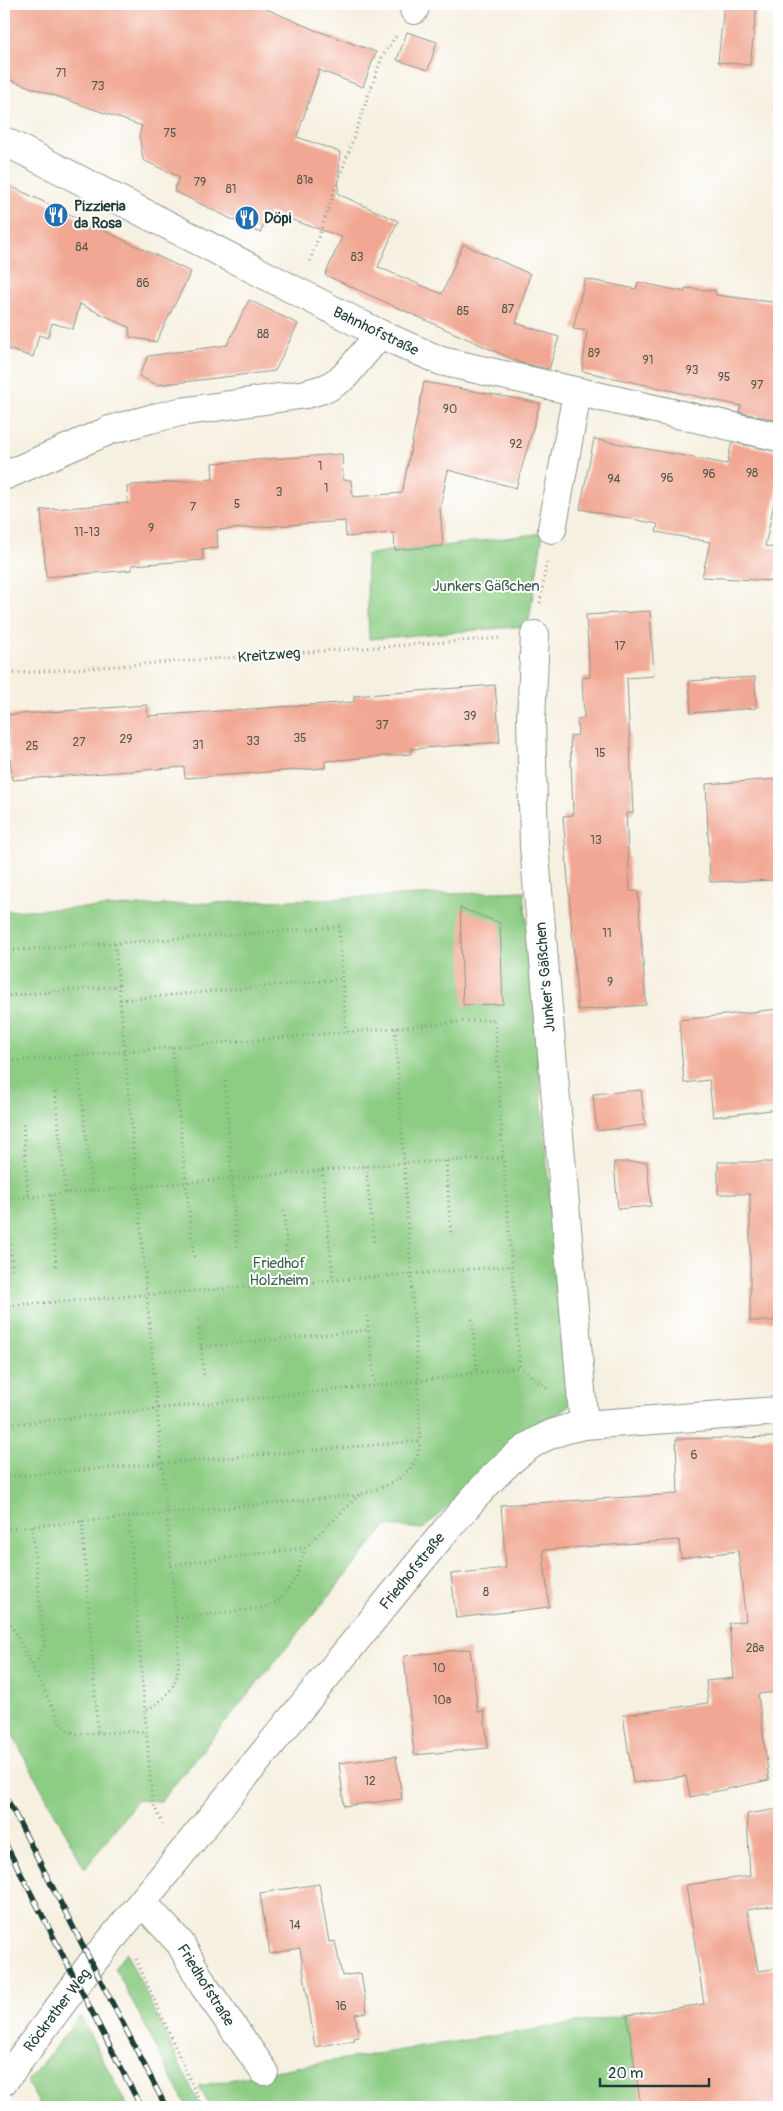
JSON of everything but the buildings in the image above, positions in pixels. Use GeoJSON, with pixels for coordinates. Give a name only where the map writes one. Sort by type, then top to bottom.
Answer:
{"type":"FeatureCollection","features":[{"type":"Feature","properties":{"kind":"street","name":"Bahnhofstraße"},"geometry":{"type":"LineString","coordinates":[[4,141],[380,334],[441,361],[779,437]]}},
{"type":"Feature","properties":{"kind":"street"},"geometry":{"type":"LineString","coordinates":[[4,476],[110,430],[150,419],[180,412],[306,394],[328,388],[344,377],[380,334]]}},
{"type":"Feature","properties":{"kind":"street"},"geometry":{"type":"LineString","coordinates":[[552,529],[577,393]]}},
{"type":"Feature","properties":{"kind":"street","name":"Junker's Gäßchen"},"geometry":{"type":"LineString","coordinates":[[535,635],[531,720],[534,845],[584,1421]]}},
{"type":"Feature","properties":{"kind":"street","name":"Friedhofstraße"},"geometry":{"type":"LineString","coordinates":[[92,1963],[427,1553],[474,1498],[503,1469],[534,1444],[584,1421],[779,1411]]}},
{"type":"Feature","properties":{"kind":"street","name":"Friedhofstraße"},"geometry":{"type":"LineString","coordinates":[[142,1902],[180,1943],[204,1986],[264,2071]]}},
{"type":"Feature","properties":{"kind":"street","name":"Röckrather Weg"},"geometry":{"type":"LineString","coordinates":[[4,2081],[92,1963]]}},
{"type":"Feature","properties":{"kind":"path"},"geometry":{"type":"LineString","coordinates":[[295,290],[309,264],[382,57],[415,7]]}},
{"type":"Feature","properties":{"kind":"path"},"geometry":{"type":"LineString","coordinates":[[535,635],[552,529]]}},
{"type":"Feature","properties":{"kind":"path","name":"Kreitzweg"},"geometry":{"type":"LineString","coordinates":[[4,674],[535,635]]}},
{"type":"Feature","properties":{"kind":"path"},"geometry":{"type":"LineString","coordinates":[[4,951],[338,927],[346,1031]]}},
{"type":"Feature","properties":{"kind":"path"},"geometry":{"type":"LineString","coordinates":[[115,944],[167,1513],[176,1618],[178,1668],[175,1682],[168,1693],[145,1711]]}},
{"type":"Feature","properties":{"kind":"path"},"geometry":{"type":"LineString","coordinates":[[120,1000],[343,979]]}},
{"type":"Feature","properties":{"kind":"path"},"geometry":{"type":"LineString","coordinates":[[4,996],[119,986]]}},
{"type":"Feature","properties":{"kind":"path"},"geometry":{"type":"LineString","coordinates":[[4,1062],[495,1019],[520,1367],[584,1421]]}},
{"type":"Feature","properties":{"kind":"path"},"geometry":{"type":"LineString","coordinates":[[4,1529],[359,1495],[389,1485],[414,1466],[419,1453],[420,1441],[418,1381],[395,1027]]}},
{"type":"Feature","properties":{"kind":"path"},"geometry":{"type":"LineString","coordinates":[[172,1047],[194,1259]]}},
{"type":"Feature","properties":{"kind":"path"},"geometry":{"type":"LineString","coordinates":[[77,1055],[92,1191]]}},
{"type":"Feature","properties":{"kind":"path"},"geometry":{"type":"LineString","coordinates":[[225,1081],[237,1248]]}},
{"type":"Feature","properties":{"kind":"path"},"geometry":{"type":"LineString","coordinates":[[55,1092],[66,1194]]}},
{"type":"Feature","properties":{"kind":"path"},"geometry":{"type":"LineString","coordinates":[[23,1124],[28,1197]]}},
{"type":"Feature","properties":{"kind":"path"},"geometry":{"type":"LineString","coordinates":[[12,1269],[5,1199],[366,1166],[504,1158]]}},
{"type":"Feature","properties":{"kind":"path"},"geometry":{"type":"LineString","coordinates":[[446,1161],[451,1236]]}},
{"type":"Feature","properties":{"kind":"path"},"geometry":{"type":"LineString","coordinates":[[366,1166],[374,1244]]}},
{"type":"Feature","properties":{"kind":"path"},"geometry":{"type":"LineString","coordinates":[[322,1170],[333,1279]]}},
{"type":"Feature","properties":{"kind":"path"},"geometry":{"type":"LineString","coordinates":[[51,1195],[56,1266]]}},
{"type":"Feature","properties":{"kind":"path"},"geometry":{"type":"LineString","coordinates":[[284,1211],[289,1283]]}},
{"type":"Feature","properties":{"kind":"path"},"geometry":{"type":"LineString","coordinates":[[4,1306],[512,1266]]}},
{"type":"Feature","properties":{"kind":"path"},"geometry":{"type":"LineString","coordinates":[[367,1316],[375,1385]]}},
{"type":"Feature","properties":{"kind":"path"},"geometry":{"type":"LineString","coordinates":[[472,1319],[477,1372]]}},
{"type":"Feature","properties":{"kind":"path"},"geometry":{"type":"LineString","coordinates":[[198,1320],[204,1377]]}},
{"type":"Feature","properties":{"kind":"path"},"geometry":{"type":"LineString","coordinates":[[201,1347],[369,1330]]}},
{"type":"Feature","properties":{"kind":"path"},"geometry":{"type":"LineString","coordinates":[[4,1426],[418,1381],[520,1367]]}},
{"type":"Feature","properties":{"kind":"path"},"geometry":{"type":"LineString","coordinates":[[4,1476],[420,1441]]}},
{"type":"Feature","properties":{"kind":"path"},"geometry":{"type":"LineString","coordinates":[[176,1618],[263,1608],[278,1602],[296,1578],[305,1548],[359,1495]]}},
{"type":"Feature","properties":{"kind":"path"},"geometry":{"type":"LineString","coordinates":[[129,1517],[152,1801]]}},
{"type":"Feature","properties":{"kind":"path"},"geometry":{"type":"LineString","coordinates":[[82,1521],[98,1734]]}},
{"type":"Feature","properties":{"kind":"path"},"geometry":{"type":"LineString","coordinates":[[32,1526],[44,1647],[33,1669]]}},
{"type":"Feature","properties":{"kind":"path"},"geometry":{"type":"LineString","coordinates":[[171,1565],[305,1548]]}},
{"type":"Feature","properties":{"kind":"path"},"geometry":{"type":"LineString","coordinates":[[4,1612],[62,1723],[69,1731],[78,1734],[98,1734],[146,1731]]}},
{"type":"Feature","properties":{"kind":"path"},"geometry":{"type":"LineString","coordinates":[[120,1930],[134,1956],[202,2107]]}},
{"type":"Feature","properties":{"kind":"green space","name":"Junkers Gäßchen"},"geometry":{"type":"Polygon","coordinates":[[[543,533],[528,626],[369,639],[366,555],[543,533]]]}},
{"type":"Feature","properties":{"kind":"green space","name":"Friedhof Holzheim"},"geometry":{"type":"Polygon","coordinates":[[[524,891],[563,1353],[570,1356],[574,1402],[523,1439],[423,1529],[386,1526],[161,1801],[137,1800],[85,1869],[4,1719],[4,911],[524,891]]]}},
{"type":"Feature","properties":{"kind":"green space"},"geometry":{"type":"Polygon","coordinates":[[[126,1952],[200,2107],[187,2107],[115,1968],[126,1952]]]}},
{"type":"Feature","properties":{"kind":"green space"},"geometry":{"type":"Polygon","coordinates":[[[627,2015],[641,2107],[210,2107],[199,2086],[306,2065],[627,2015]]]}},
{"type":"Feature","properties":{"kind":"green space"},"geometry":{"type":"Polygon","coordinates":[[[80,2016],[128,2107],[41,2107],[27,2082],[80,2016]]]}},
{"type":"Feature","properties":{"kind":"railway"},"geometry":{"type":"LineString","coordinates":[[4,1793],[166,2107]]}},
{"type":"Feature","properties":{"kind":"railway"},"geometry":{"type":"LineString","coordinates":[[4,1841],[141,2107]]}},
{"type":"Feature","properties":{"kind":"place","name":"Pizzieria da Rosa"},"geometry":{"type":"Point","coordinates":[56,215]}},
{"type":"Feature","properties":{"kind":"place","name":"Döpi"},"geometry":{"type":"Point","coordinates":[247,218]}}]}
